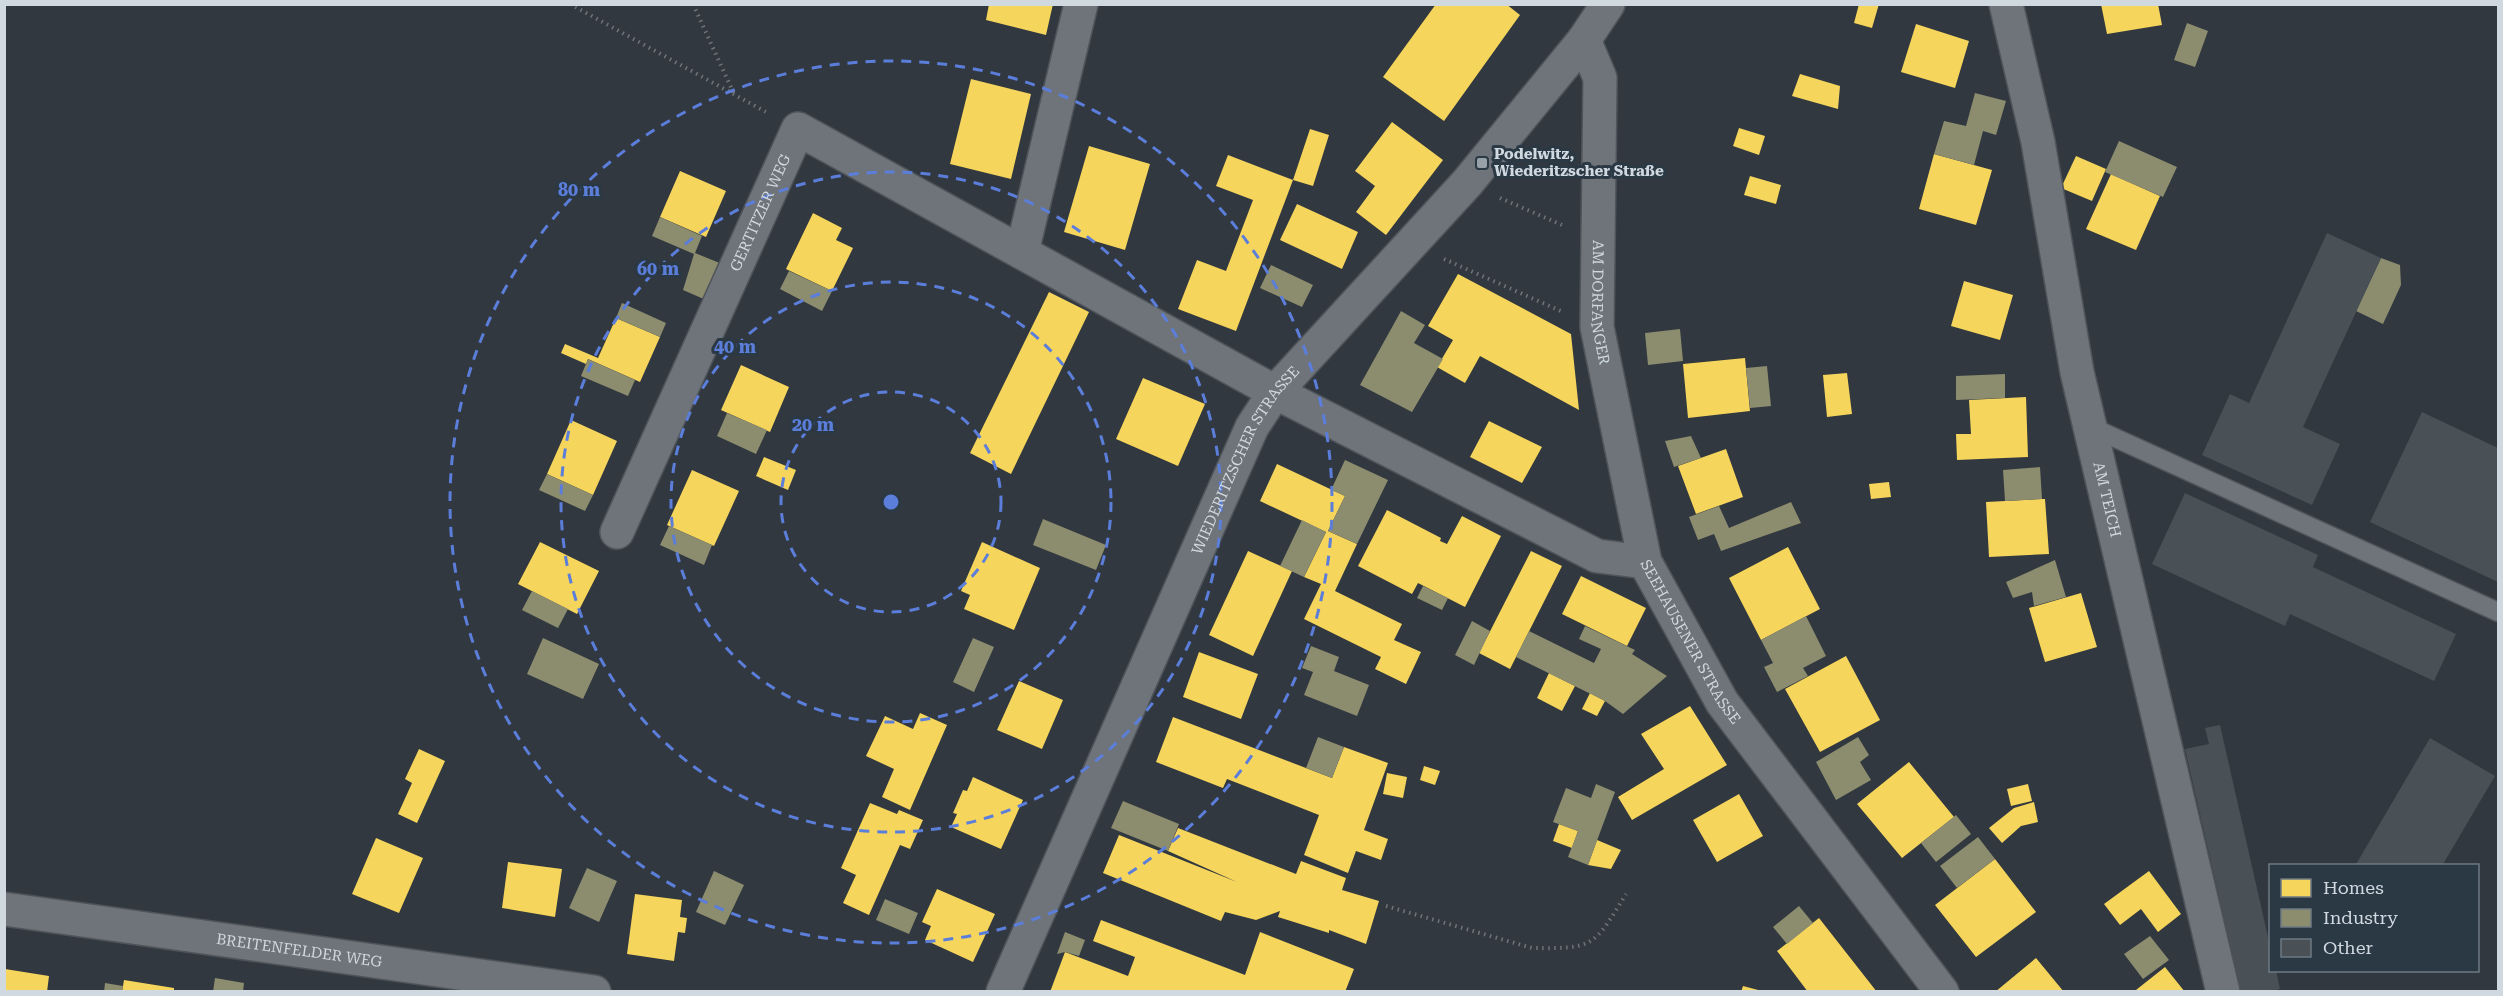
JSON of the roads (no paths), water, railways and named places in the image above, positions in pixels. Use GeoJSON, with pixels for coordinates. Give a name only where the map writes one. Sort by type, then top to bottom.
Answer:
{"type":"FeatureCollection","features":[{"type":"Feature","properties":{"kind":"street"},"geometry":{"type":"LineString","coordinates":[[1082,4],[1022,252],[1275,392]]}},
{"type":"Feature","properties":{"kind":"street","name":"WIEDERITZSCHER STRASSE"},"geometry":{"type":"LineString","coordinates":[[1003,992],[1252,427],[1275,392],[1467,183],[1584,40],[1608,4]]}},
{"type":"Feature","properties":{"kind":"street","name":"AM TEICH"},"geometry":{"type":"LineString","coordinates":[[2006,4],[2038,142],[2077,372],[2223,992]]}},
{"type":"Feature","properties":{"kind":"street","name":"AM DORFANGER"},"geometry":{"type":"LineString","coordinates":[[1584,40],[1600,78],[1597,327],[1646,562]]}},
{"type":"Feature","properties":{"kind":"street","name":"GERTITZER WEG"},"geometry":{"type":"LineString","coordinates":[[617,532],[798,129],[1022,252]]}},
{"type":"Feature","properties":{"kind":"street","name":"SEEHAUSENER STRASSE"},"geometry":{"type":"LineString","coordinates":[[1275,392],[1597,556],[1646,562],[1722,702],[1942,992]]}},
{"type":"Feature","properties":{"kind":"street","name":"BREITENFELDER WEG"},"geometry":{"type":"LineString","coordinates":[[4,909],[594,992]]}},
{"type":"Feature","properties":{"kind":"lane"},"geometry":{"type":"LineString","coordinates":[[2089,426],[2499,612]]}},
{"type":"Feature","properties":{"kind":"place","name":"Podelwitz, Wiederitzscher Straße"},"geometry":{"type":"Point","coordinates":[1482,163]}}]}
